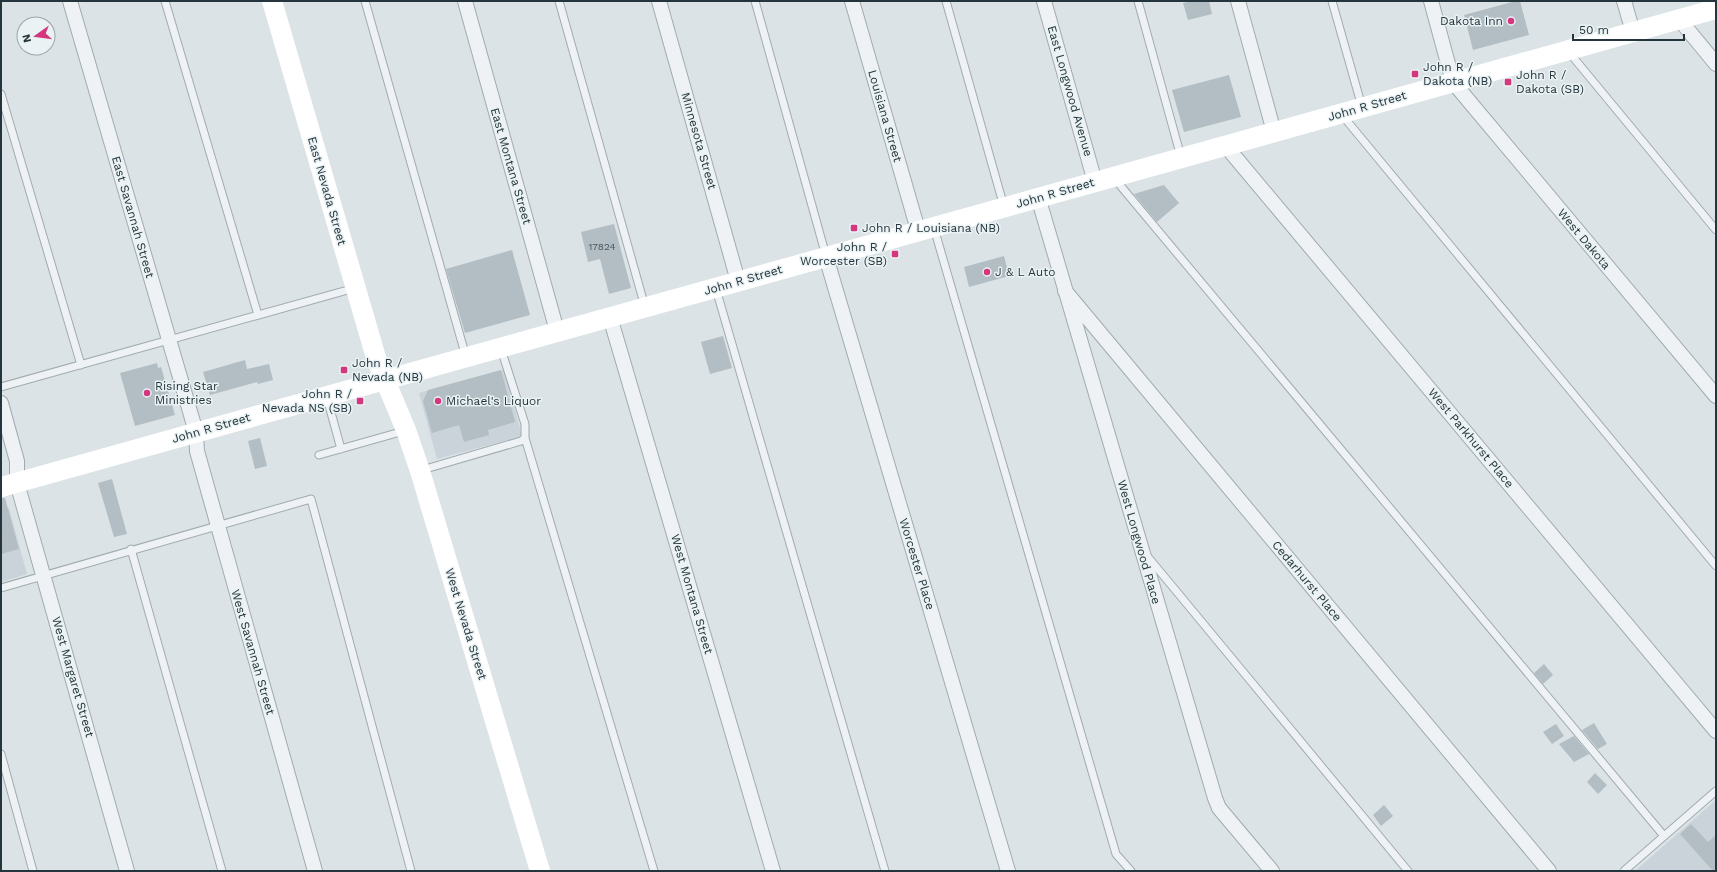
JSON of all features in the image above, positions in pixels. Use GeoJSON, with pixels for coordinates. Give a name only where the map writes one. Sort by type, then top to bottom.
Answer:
{"type":"FeatureCollection","features":[{"type":"Feature","properties":{"kind":"main road","name":"East Nevada Street"},"geometry":{"type":"LineString","coordinates":[[272,1],[355,288],[384,380]]}},
{"type":"Feature","properties":{"kind":"main road","name":"John R Street"},"geometry":{"type":"LineString","coordinates":[[9,485],[926,228],[1716,9]]}},
{"type":"Feature","properties":{"kind":"main road","name":"West Nevada Street"},"geometry":{"type":"LineString","coordinates":[[384,380],[406,430],[420,471],[540,871]]}},
{"type":"Feature","properties":{"kind":"street","name":"East Savannah Street"},"geometry":{"type":"LineString","coordinates":[[70,1],[196,432]]}},
{"type":"Feature","properties":{"kind":"street","name":"East Montana Street"},"geometry":{"type":"LineString","coordinates":[[465,1],[557,331]]}},
{"type":"Feature","properties":{"kind":"street","name":"Minnesota Street"},"geometry":{"type":"LineString","coordinates":[[659,1],[738,281]]}},
{"type":"Feature","properties":{"kind":"street","name":"Louisiana Street"},"geometry":{"type":"LineString","coordinates":[[852,1],[926,228]]}},
{"type":"Feature","properties":{"kind":"street","name":"East Longwood Avenue"},"geometry":{"type":"LineString","coordinates":[[1044,1],[1104,179]]}},
{"type":"Feature","properties":{"kind":"street"},"geometry":{"type":"LineString","coordinates":[[1238,1],[1274,132]]}},
{"type":"Feature","properties":{"kind":"street"},"geometry":{"type":"LineString","coordinates":[[1431,1],[1453,82]]}},
{"type":"Feature","properties":{"kind":"street"},"geometry":{"type":"LineString","coordinates":[[1624,1],[1633,32]]}},
{"type":"Feature","properties":{"kind":"street"},"geometry":{"type":"LineString","coordinates":[[1679,19],[1716,64]]}},
{"type":"Feature","properties":{"kind":"street","name":"West Dakota"},"geometry":{"type":"LineString","coordinates":[[1453,82],[1716,396]]}},
{"type":"Feature","properties":{"kind":"street","name":"West Parkhurst Place"},"geometry":{"type":"LineString","coordinates":[[1225,145],[1716,731]]}},
{"type":"Feature","properties":{"kind":"street","name":"West Longwood Place"},"geometry":{"type":"LineString","coordinates":[[1038,197],[1215,798],[1219,808],[1272,871]]}},
{"type":"Feature","properties":{"kind":"street","name":"Worcester Place"},"geometry":{"type":"LineString","coordinates":[[826,257],[1008,871]]}},
{"type":"Feature","properties":{"kind":"street","name":"Cedarhurst Place"},"geometry":{"type":"LineString","coordinates":[[1065,291],[1549,871]]}},
{"type":"Feature","properties":{"kind":"street","name":"West Montana Street"},"geometry":{"type":"LineString","coordinates":[[610,317],[773,871]]}},
{"type":"Feature","properties":{"kind":"street","name":"West Margaret Street"},"geometry":{"type":"LineString","coordinates":[[1,403],[17,462],[9,485],[44,575],[127,871]]}},
{"type":"Feature","properties":{"kind":"street","name":"West Savannah Street"},"geometry":{"type":"LineString","coordinates":[[196,432],[197,451],[314,871]]}},
{"type":"Feature","properties":{"kind":"lane"},"geometry":{"type":"LineString","coordinates":[[165,1],[258,315]]}},
{"type":"Feature","properties":{"kind":"lane"},"geometry":{"type":"LineString","coordinates":[[366,1],[466,357]]}},
{"type":"Feature","properties":{"kind":"lane"},"geometry":{"type":"LineString","coordinates":[[559,1],[645,307]]}},
{"type":"Feature","properties":{"kind":"lane"},"geometry":{"type":"LineString","coordinates":[[755,1],[826,257]]}},
{"type":"Feature","properties":{"kind":"lane"},"geometry":{"type":"LineString","coordinates":[[946,1],[1004,207]]}},
{"type":"Feature","properties":{"kind":"lane"},"geometry":{"type":"LineString","coordinates":[[1138,1],[1181,158]]}},
{"type":"Feature","properties":{"kind":"lane"},"geometry":{"type":"LineString","coordinates":[[1332,1],[1362,107]]}},
{"type":"Feature","properties":{"kind":"lane"},"geometry":{"type":"LineString","coordinates":[[1715,1],[1716,5]]}},
{"type":"Feature","properties":{"kind":"lane"},"geometry":{"type":"LineString","coordinates":[[1567,50],[1716,230]]}},
{"type":"Feature","properties":{"kind":"lane"},"geometry":{"type":"LineString","coordinates":[[1,94],[81,365]]}},
{"type":"Feature","properties":{"kind":"lane"},"geometry":{"type":"LineString","coordinates":[[1340,113],[1716,566]]}},
{"type":"Feature","properties":{"kind":"lane"},"geometry":{"type":"LineString","coordinates":[[1104,179],[1664,836]]}},
{"type":"Feature","properties":{"kind":"lane"},"geometry":{"type":"LineString","coordinates":[[926,228],[1116,854],[1131,871]]}},
{"type":"Feature","properties":{"kind":"lane"},"geometry":{"type":"LineString","coordinates":[[715,287],[885,871]]}},
{"type":"Feature","properties":{"kind":"lane"},"geometry":{"type":"LineString","coordinates":[[1,387],[355,288]]}},
{"type":"Feature","properties":{"kind":"lane"},"geometry":{"type":"LineString","coordinates":[[500,347],[525,424],[525,438],[654,871]]}},
{"type":"Feature","properties":{"kind":"lane"},"geometry":{"type":"LineString","coordinates":[[326,396],[341,449]]}},
{"type":"Feature","properties":{"kind":"lane"},"geometry":{"type":"LineString","coordinates":[[319,455],[406,430]]}},
{"type":"Feature","properties":{"kind":"lane"},"geometry":{"type":"LineString","coordinates":[[420,471],[521,441],[525,438]]}},
{"type":"Feature","properties":{"kind":"lane"},"geometry":{"type":"LineString","coordinates":[[1,588],[131,549],[311,499],[411,871]]}},
{"type":"Feature","properties":{"kind":"lane"},"geometry":{"type":"LineString","coordinates":[[131,549],[222,871]]}},
{"type":"Feature","properties":{"kind":"lane"},"geometry":{"type":"LineString","coordinates":[[1142,549],[1408,871]]}},
{"type":"Feature","properties":{"kind":"lane"},"geometry":{"type":"LineString","coordinates":[[1,754],[34,871]]}},
{"type":"Feature","properties":{"kind":"lane"},"geometry":{"type":"LineString","coordinates":[[1624,871],[1716,791]]}},
{"type":"Feature","properties":{"kind":"shaded area"},"geometry":{"type":"Polygon","coordinates":[[[504,370],[522,436],[437,459],[419,393],[504,370]]]}},
{"type":"Feature","properties":{"kind":"shaded area"},"geometry":{"type":"Polygon","coordinates":[[[9,508],[27,574],[1,582],[1,510],[9,508]]]}},
{"type":"Feature","properties":{"kind":"shaded area"},"geometry":{"type":"Polygon","coordinates":[[[1716,800],[1716,871],[1635,871],[1716,800]]]}},
{"type":"Feature","properties":{"kind":"building"},"geometry":{"type":"Polygon","coordinates":[[[1192,1],[1209,1],[1212,14],[1188,20],[1183,3],[1192,1]]]}},
{"type":"Feature","properties":{"kind":"building"},"geometry":{"type":"Polygon","coordinates":[[[1520,1],[1529,35],[1473,50],[1464,15],[1520,1]]]}},
{"type":"Feature","properties":{"kind":"building"},"geometry":{"type":"Polygon","coordinates":[[[1229,75],[1241,117],[1184,132],[1172,90],[1229,75]]]}},
{"type":"Feature","properties":{"kind":"building"},"geometry":{"type":"Polygon","coordinates":[[[1164,185],[1179,203],[1157,222],[1134,194],[1164,185]]]}},
{"type":"Feature","properties":{"kind":"building"},"geometry":{"type":"Polygon","coordinates":[[[614,224],[631,288],[609,294],[600,259],[588,262],[581,232],[614,224]]]}},
{"type":"Feature","properties":{"kind":"building"},"geometry":{"type":"Polygon","coordinates":[[[512,250],[530,315],[465,333],[446,269],[512,250]]]}},
{"type":"Feature","properties":{"kind":"building"},"geometry":{"type":"Polygon","coordinates":[[[1004,256],[1009,276],[969,287],[964,267],[1004,256]]]}},
{"type":"Feature","properties":{"kind":"building"},"geometry":{"type":"Polygon","coordinates":[[[723,336],[732,368],[710,374],[701,342],[723,336]]]}},
{"type":"Feature","properties":{"kind":"building"},"geometry":{"type":"Polygon","coordinates":[[[245,360],[247,369],[269,364],[273,380],[258,384],[257,382],[210,395],[203,372],[245,360]]]}},
{"type":"Feature","properties":{"kind":"building","name":"Rising Star Ministries"},"geometry":{"type":"Polygon","coordinates":[[[157,363],[158,368],[161,367],[175,415],[135,426],[120,373],[157,363]]]}},
{"type":"Feature","properties":{"kind":"building"},"geometry":{"type":"Polygon","coordinates":[[[501,370],[515,422],[488,430],[489,435],[464,442],[459,425],[432,433],[423,401],[428,390],[501,370]]]}},
{"type":"Feature","properties":{"kind":"building"},"geometry":{"type":"Polygon","coordinates":[[[260,438],[267,466],[255,469],[248,441],[260,438]]]}},
{"type":"Feature","properties":{"kind":"building"},"geometry":{"type":"Polygon","coordinates":[[[112,479],[127,534],[114,537],[98,483],[112,479]]]}},
{"type":"Feature","properties":{"kind":"building"},"geometry":{"type":"Polygon","coordinates":[[[1,498],[5,498],[19,549],[1,554],[1,498]]]}},
{"type":"Feature","properties":{"kind":"building"},"geometry":{"type":"Polygon","coordinates":[[[1544,664],[1553,675],[1543,684],[1534,673],[1544,664]]]}},
{"type":"Feature","properties":{"kind":"building"},"geometry":{"type":"Polygon","coordinates":[[[1594,723],[1607,744],[1598,749],[1582,730],[1594,723]]]}},
{"type":"Feature","properties":{"kind":"building"},"geometry":{"type":"Polygon","coordinates":[[[1556,724],[1564,736],[1552,744],[1543,732],[1556,724]]]}},
{"type":"Feature","properties":{"kind":"building"},"geometry":{"type":"Polygon","coordinates":[[[1574,736],[1589,754],[1574,762],[1559,744],[1574,736]]]}},
{"type":"Feature","properties":{"kind":"building"},"geometry":{"type":"Polygon","coordinates":[[[1595,773],[1607,785],[1598,794],[1587,782],[1595,773]]]}},
{"type":"Feature","properties":{"kind":"building"},"geometry":{"type":"Polygon","coordinates":[[[1384,805],[1393,816],[1381,826],[1373,815],[1384,805]]]}},
{"type":"Feature","properties":{"kind":"building"},"geometry":{"type":"Polygon","coordinates":[[[1691,824],[1708,842],[1716,835],[1716,871],[1713,871],[1680,834],[1691,824]]]}},
{"type":"Feature","properties":{"kind":"place","name":"Dakota Inn"},"geometry":{"type":"Point","coordinates":[1511,21]}},
{"type":"Feature","properties":{"kind":"place","name":"John R / Dakota (NB)"},"geometry":{"type":"Point","coordinates":[1415,74]}},
{"type":"Feature","properties":{"kind":"place","name":"John R / Dakota (SB)"},"geometry":{"type":"Point","coordinates":[1508,82]}},
{"type":"Feature","properties":{"kind":"place","name":"John R / Louisiana (NB)"},"geometry":{"type":"Point","coordinates":[854,228]}},
{"type":"Feature","properties":{"kind":"place","name":"John R / Worcester (SB)"},"geometry":{"type":"Point","coordinates":[895,254]}},
{"type":"Feature","properties":{"kind":"place","name":"J & L Auto"},"geometry":{"type":"Point","coordinates":[987,272]}},
{"type":"Feature","properties":{"kind":"place","name":"John R / Nevada (NB)"},"geometry":{"type":"Point","coordinates":[344,370]}},
{"type":"Feature","properties":{"kind":"place","name":"Rising Star Ministries"},"geometry":{"type":"Point","coordinates":[147,393]}},
{"type":"Feature","properties":{"kind":"place","name":"John R / Nevada NS (SB)"},"geometry":{"type":"Point","coordinates":[360,401]}},
{"type":"Feature","properties":{"kind":"place","name":"Michael's Liquor"},"geometry":{"type":"Point","coordinates":[438,401]}}]}
